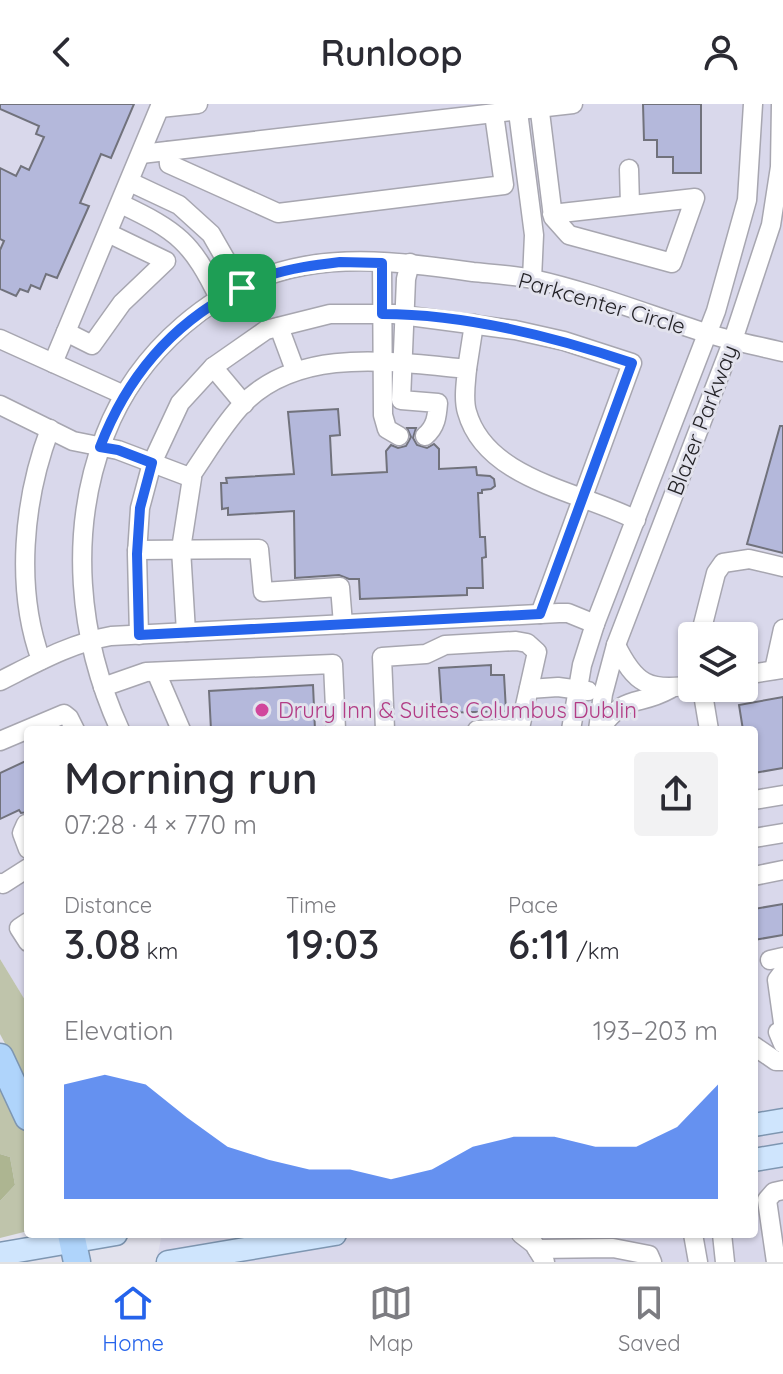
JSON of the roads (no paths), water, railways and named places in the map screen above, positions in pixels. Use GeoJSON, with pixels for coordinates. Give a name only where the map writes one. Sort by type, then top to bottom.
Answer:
{"type":"FeatureCollection","features":[{"type":"Feature","properties":{"kind":"highway"},"geometry":{"type":"LineString","coordinates":[[0,1057],[24,1108]]}},
{"type":"Feature","properties":{"kind":"main road"},"geometry":{"type":"LineString","coordinates":[[758,1124],[783,1120]]}},
{"type":"Feature","properties":{"kind":"main road"},"geometry":{"type":"LineString","coordinates":[[758,1159],[783,1155]]}},
{"type":"Feature","properties":{"kind":"main road"},"geometry":{"type":"LineString","coordinates":[[0,1254],[74,1246],[102,1238]]}},
{"type":"Feature","properties":{"kind":"main road"},"geometry":{"type":"LineString","coordinates":[[168,1262],[311,1238]]}},
{"type":"Feature","properties":{"kind":"street"},"geometry":{"type":"LineString","coordinates":[[53,363],[161,106],[198,104]]}},
{"type":"Feature","properties":{"kind":"street"},"geometry":{"type":"LineString","coordinates":[[141,154],[494,114],[518,107],[573,104]]}},
{"type":"Feature","properties":{"kind":"street","name":"Blazer Parkway"},"geometry":{"type":"LineString","coordinates":[[572,726],[577,689],[595,624],[709,334],[747,200],[753,104]]}},
{"type":"Feature","properties":{"kind":"street","name":"Blazer Parkway"},"geometry":{"type":"LineString","coordinates":[[599,726],[616,645],[733,340],[771,225],[780,167],[781,104]]}},
{"type":"Feature","properties":{"kind":"street"},"geometry":{"type":"LineString","coordinates":[[539,106],[552,214],[569,235],[672,263],[695,198],[552,214]]}},
{"type":"Feature","properties":{"kind":"street"},"geometry":{"type":"LineString","coordinates":[[518,107],[534,235],[532,279]]}},
{"type":"Feature","properties":{"kind":"street"},"geometry":{"type":"LineString","coordinates":[[168,151],[169,164],[278,213],[504,185],[494,114]]}},
{"type":"Feature","properties":{"kind":"street"},"geometry":{"type":"LineString","coordinates":[[629,169],[630,205]]}},
{"type":"Feature","properties":{"kind":"street"},"geometry":{"type":"LineString","coordinates":[[130,182],[179,205],[211,234],[242,288]]}},
{"type":"Feature","properties":{"kind":"street"},"geometry":{"type":"LineString","coordinates":[[121,204],[166,225],[197,255],[220,300]]}},
{"type":"Feature","properties":{"kind":"street"},"geometry":{"type":"LineString","coordinates":[[66,332],[92,345],[122,303],[166,261],[108,233]]}},
{"type":"Feature","properties":{"kind":"street","name":"Parkcenter Circle"},"geometry":{"type":"LineString","coordinates":[[118,726],[103,687],[90,640],[82,590],[87,499],[100,447],[124,395],[150,358],[180,326],[220,300],[264,276],[303,266],[340,262],[410,263],[532,279],[709,334],[783,352]]}},
{"type":"Feature","properties":{"kind":"street"},"geometry":{"type":"LineString","coordinates":[[382,263],[382,399],[387,429],[399,436]]}},
{"type":"Feature","properties":{"kind":"street"},"geometry":{"type":"LineString","coordinates":[[401,400],[404,315],[410,263]]}},
{"type":"Feature","properties":{"kind":"street"},"geometry":{"type":"LineString","coordinates":[[139,635],[137,550],[140,508],[152,463],[180,403],[213,367],[266,330],[330,314],[404,315],[474,324],[564,341],[632,363],[540,614]]}},
{"type":"Feature","properties":{"kind":"street"},"geometry":{"type":"LineString","coordinates":[[474,324],[467,369],[466,410],[481,442],[514,470],[636,520]]}},
{"type":"Feature","properties":{"kind":"street"},"geometry":{"type":"LineString","coordinates":[[279,327],[295,370]]}},
{"type":"Feature","properties":{"kind":"street"},"geometry":{"type":"LineString","coordinates":[[0,339],[124,395]]}},
{"type":"Feature","properties":{"kind":"street"},"geometry":{"type":"LineString","coordinates":[[190,477],[244,404],[281,376],[295,370],[368,361],[467,369]]}},
{"type":"Feature","properties":{"kind":"street"},"geometry":{"type":"LineString","coordinates":[[213,367],[244,404]]}},
{"type":"Feature","properties":{"kind":"street"},"geometry":{"type":"LineString","coordinates":[[382,399],[466,404]]}},
{"type":"Feature","properties":{"kind":"street"},"geometry":{"type":"LineString","coordinates":[[425,436],[437,416],[438,403]]}},
{"type":"Feature","properties":{"kind":"street"},"geometry":{"type":"LineString","coordinates":[[0,405],[73,441],[118,450],[190,477]]}},
{"type":"Feature","properties":{"kind":"street"},"geometry":{"type":"LineString","coordinates":[[41,660],[29,614],[27,549],[36,474],[50,429]]}},
{"type":"Feature","properties":{"kind":"street"},"geometry":{"type":"LineString","coordinates":[[186,632],[181,549],[190,477]]}},
{"type":"Feature","properties":{"kind":"street"},"geometry":{"type":"LineString","coordinates":[[137,550],[259,549],[263,628]]}},
{"type":"Feature","properties":{"kind":"street"},"geometry":{"type":"LineString","coordinates":[[704,622],[716,573],[723,563],[749,559],[783,567]]}},
{"type":"Feature","properties":{"kind":"street"},"geometry":{"type":"LineString","coordinates":[[263,592],[340,587],[343,624]]}},
{"type":"Feature","properties":{"kind":"street"},"geometry":{"type":"LineString","coordinates":[[0,681],[90,640],[139,635],[568,613],[595,624]]}},
{"type":"Feature","properties":{"kind":"street"},"geometry":{"type":"LineString","coordinates":[[758,673],[778,670],[783,629]]}},
{"type":"Feature","properties":{"kind":"street"},"geometry":{"type":"LineString","coordinates":[[385,726],[382,657],[426,654],[445,645],[516,641],[527,643],[537,652],[520,726]]}},
{"type":"Feature","properties":{"kind":"street"},"geometry":{"type":"LineString","coordinates":[[616,645],[633,675],[650,685],[678,686]]}},
{"type":"Feature","properties":{"kind":"street"},"geometry":{"type":"LineString","coordinates":[[103,687],[146,672],[333,664],[336,726]]}},
{"type":"Feature","properties":{"kind":"street"},"geometry":{"type":"LineString","coordinates":[[156,672],[179,726]]}},
{"type":"Feature","properties":{"kind":"street"},"geometry":{"type":"LineString","coordinates":[[529,689],[577,689],[603,694]]}},
{"type":"Feature","properties":{"kind":"street"},"geometry":{"type":"LineString","coordinates":[[601,726],[618,707],[678,689]]}},
{"type":"Feature","properties":{"kind":"street"},"geometry":{"type":"LineString","coordinates":[[694,702],[704,726]]}},
{"type":"Feature","properties":{"kind":"street"},"geometry":{"type":"LineString","coordinates":[[36,726],[64,714],[73,726]]}},
{"type":"Feature","properties":{"kind":"street"},"geometry":{"type":"LineString","coordinates":[[0,741],[24,731]]}},
{"type":"Feature","properties":{"kind":"street"},"geometry":{"type":"LineString","coordinates":[[758,799],[783,795]]}},
{"type":"Feature","properties":{"kind":"street"},"geometry":{"type":"LineString","coordinates":[[758,837],[783,833]]}},
{"type":"Feature","properties":{"kind":"street"},"geometry":{"type":"LineString","coordinates":[[758,875],[783,870]]}},
{"type":"Feature","properties":{"kind":"street"},"geometry":{"type":"LineString","coordinates":[[0,883],[24,871]]}},
{"type":"Feature","properties":{"kind":"street"},"geometry":{"type":"LineString","coordinates":[[774,964],[781,1033]]}},
{"type":"Feature","properties":{"kind":"street"},"geometry":{"type":"LineString","coordinates":[[758,1049],[776,1061],[783,1061]]}},
{"type":"Feature","properties":{"kind":"street"},"geometry":{"type":"LineString","coordinates":[[776,1262],[776,1219],[767,1200],[774,1192],[783,1190]]}},
{"type":"Feature","properties":{"kind":"street"},"geometry":{"type":"LineString","coordinates":[[525,1238],[541,1255],[565,1256],[613,1248],[649,1255],[652,1262]]}},
{"type":"Feature","properties":{"kind":"street"},"geometry":{"type":"LineString","coordinates":[[578,1238],[587,1250]]}},
{"type":"Feature","properties":{"kind":"street"},"geometry":{"type":"LineString","coordinates":[[694,1238],[698,1262]]}},
{"type":"Feature","properties":{"kind":"street"},"geometry":{"type":"LineString","coordinates":[[722,1238],[725,1262]]}},
{"type":"Feature","properties":{"kind":"place","name":"Drury Inn & Suites Columbus Dublin"},"geometry":{"type":"Point","coordinates":[262,710]}}]}
